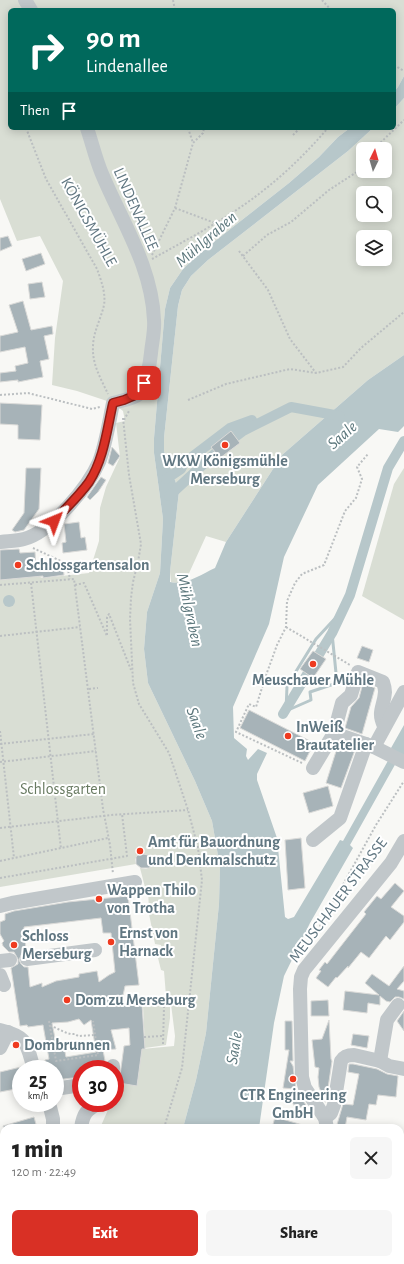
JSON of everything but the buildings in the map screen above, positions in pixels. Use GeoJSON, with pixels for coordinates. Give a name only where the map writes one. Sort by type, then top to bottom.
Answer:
{"type":"FeatureCollection","features":[{"type":"Feature","properties":{"kind":"street","name":"LINDENALLEE"},"geometry":{"type":"LineString","coordinates":[[88,130],[101,172],[138,252],[150,289],[154,320],[150,361],[144,383],[138,394],[113,403]]}},
{"type":"Feature","properties":{"kind":"street"},"geometry":{"type":"LineString","coordinates":[[0,542],[25,539],[39,533],[54,521],[76,498],[89,481],[99,461],[113,403]]}},
{"type":"Feature","properties":{"kind":"street"},"geometry":{"type":"LineString","coordinates":[[313,768],[334,733],[342,703],[351,695],[358,672],[383,682],[385,692],[380,710],[381,719],[384,726]]}},
{"type":"Feature","properties":{"kind":"street"},"geometry":{"type":"LineString","coordinates":[[313,840],[340,818],[373,747],[404,692]]}},
{"type":"Feature","properties":{"kind":"street"},"geometry":{"type":"LineString","coordinates":[[334,733],[373,747],[404,762]]}},
{"type":"Feature","properties":{"kind":"street","name":"MEUSCHAUER STRASSE"},"geometry":{"type":"LineString","coordinates":[[326,1123],[305,1088],[302,1077],[301,977],[304,970],[390,863],[404,841]]}},
{"type":"Feature","properties":{"kind":"street"},"geometry":{"type":"LineString","coordinates":[[0,906],[135,882]]}},
{"type":"Feature","properties":{"kind":"street"},"geometry":{"type":"LineString","coordinates":[[27,959],[95,950]]}},
{"type":"Feature","properties":{"kind":"street"},"geometry":{"type":"LineString","coordinates":[[380,1060],[387,1020],[398,1005]]}},
{"type":"Feature","properties":{"kind":"street"},"geometry":{"type":"LineString","coordinates":[[0,1048],[4,1031],[18,1036],[23,1039],[27,1045],[32,1060]]}},
{"type":"Feature","properties":{"kind":"street","name":"MEUSCHAUER STRASSE"},"geometry":{"type":"LineString","coordinates":[[326,1123],[334,1105],[341,1061],[343,1058],[354,1055],[380,1060],[389,1066],[404,1069]]}},
{"type":"Feature","properties":{"kind":"street"},"geometry":{"type":"LineString","coordinates":[[52,1112],[53,1124]]}},
{"type":"Feature","properties":{"kind":"street"},"geometry":{"type":"LineString","coordinates":[[82,1124],[83,1115],[86,1112]]}},
{"type":"Feature","properties":{"kind":"path"},"geometry":{"type":"LineString","coordinates":[[322,0],[329,8]]}},
{"type":"Feature","properties":{"kind":"path"},"geometry":{"type":"LineString","coordinates":[[396,127],[404,120]]}},
{"type":"Feature","properties":{"kind":"path","name":"KÖNIGSMÜHLE"},"geometry":{"type":"LineString","coordinates":[[27,130],[46,179],[97,269],[102,282],[104,304],[92,347],[95,368],[113,403],[121,413],[124,420],[129,475],[141,544],[131,598],[130,619],[132,671]]}},
{"type":"Feature","properties":{"kind":"path"},"geometry":{"type":"LineString","coordinates":[[142,265],[152,255],[175,208],[192,144],[188,130]]}},
{"type":"Feature","properties":{"kind":"path"},"geometry":{"type":"LineString","coordinates":[[192,144],[203,133],[204,130]]}},
{"type":"Feature","properties":{"kind":"path"},"geometry":{"type":"LineString","coordinates":[[293,135],[298,130]]}},
{"type":"Feature","properties":{"kind":"path"},"geometry":{"type":"LineString","coordinates":[[142,265],[216,223],[264,190],[312,147],[326,130]]}},
{"type":"Feature","properties":{"kind":"path"},"geometry":{"type":"LineString","coordinates":[[380,142],[393,130]]}},
{"type":"Feature","properties":{"kind":"path"},"geometry":{"type":"LineString","coordinates":[[243,256],[267,235],[291,222],[329,190],[356,173]]}},
{"type":"Feature","properties":{"kind":"path"},"geometry":{"type":"LineString","coordinates":[[175,208],[223,226]]}},
{"type":"Feature","properties":{"kind":"path"},"geometry":{"type":"LineString","coordinates":[[239,251],[268,290],[290,339],[316,373]]}},
{"type":"Feature","properties":{"kind":"path"},"geometry":{"type":"LineString","coordinates":[[188,400],[226,384],[290,369],[316,373],[343,367],[361,348],[404,312]]}},
{"type":"Feature","properties":{"kind":"path"},"geometry":{"type":"LineString","coordinates":[[0,395],[28,393],[92,409],[113,403]]}},
{"type":"Feature","properties":{"kind":"path"},"geometry":{"type":"LineString","coordinates":[[313,768],[236,732],[249,704],[256,707],[277,645],[286,627],[287,601],[302,574],[324,565],[345,511],[356,498],[362,479],[357,467],[368,454]]}},
{"type":"Feature","properties":{"kind":"path"},"geometry":{"type":"LineString","coordinates":[[33,548],[65,563],[70,579]]}},
{"type":"Feature","properties":{"kind":"path"},"geometry":{"type":"LineString","coordinates":[[0,586],[74,579],[112,868]]}},
{"type":"Feature","properties":{"kind":"path"},"geometry":{"type":"LineString","coordinates":[[31,583],[61,848]]}},
{"type":"Feature","properties":{"kind":"path"},"geometry":{"type":"LineString","coordinates":[[75,585],[84,583],[107,636],[107,618],[109,614],[132,671],[135,692],[139,704],[169,753],[188,810],[198,848],[202,880],[182,1068],[165,1124]]}},
{"type":"Feature","properties":{"kind":"path"},"geometry":{"type":"LineString","coordinates":[[0,636],[81,627]]}},
{"type":"Feature","properties":{"kind":"path"},"geometry":{"type":"LineString","coordinates":[[286,627],[342,661]]}},
{"type":"Feature","properties":{"kind":"path"},"geometry":{"type":"LineString","coordinates":[[89,689],[98,688]]}},
{"type":"Feature","properties":{"kind":"path"},"geometry":{"type":"LineString","coordinates":[[0,731],[14,858]]}},
{"type":"Feature","properties":{"kind":"path"},"geometry":{"type":"LineString","coordinates":[[1,744],[94,734]]}},
{"type":"Feature","properties":{"kind":"path"},"geometry":{"type":"LineString","coordinates":[[0,762],[96,751]]}},
{"type":"Feature","properties":{"kind":"path"},"geometry":{"type":"LineString","coordinates":[[311,943],[376,825],[404,781]]}},
{"type":"Feature","properties":{"kind":"path"},"geometry":{"type":"LineString","coordinates":[[0,828],[122,814],[188,810]]}},
{"type":"Feature","properties":{"kind":"path"},"geometry":{"type":"LineString","coordinates":[[0,878],[128,856],[122,814]]}},
{"type":"Feature","properties":{"kind":"path"},"geometry":{"type":"LineString","coordinates":[[0,861],[108,838]]}},
{"type":"Feature","properties":{"kind":"path"},"geometry":{"type":"LineString","coordinates":[[162,1044],[164,1007]]}},
{"type":"Feature","properties":{"kind":"path"},"geometry":{"type":"LineString","coordinates":[[49,1021],[56,1061],[98,1054],[93,1020]]}},
{"type":"Feature","properties":{"kind":"path"},"geometry":{"type":"LineString","coordinates":[[50,1026],[71,1035],[96,1035]]}},
{"type":"Feature","properties":{"kind":"path"},"geometry":{"type":"LineString","coordinates":[[144,1036],[162,1036]]}},
{"type":"Feature","properties":{"kind":"green space","name":"Schlossgarten"},"geometry":{"type":"Polygon","coordinates":[[[0,0],[404,0],[404,76],[396,90],[396,8],[8,8],[8,130],[347,130],[289,183],[201,252],[183,269],[170,288],[165,309],[154,438],[154,453],[163,519],[160,573],[147,612],[144,649],[148,683],[195,781],[212,821],[220,867],[219,904],[206,1033],[196,1080],[184,1124],[102,1124],[107,1112],[124,1112],[124,1084],[137,1086],[142,1049],[174,1046],[175,1036],[170,996],[166,996],[164,971],[161,970],[158,958],[163,955],[161,945],[155,944],[148,909],[148,891],[146,891],[140,868],[146,869],[151,867],[153,858],[146,854],[140,854],[135,859],[136,864],[0,887],[0,580],[37,576],[43,578],[89,573],[99,541],[100,508],[106,487],[120,457],[116,423],[125,421],[123,411],[113,403],[77,391],[52,385],[55,338],[63,281],[40,236],[17,241],[0,199],[0,0]]]}},
{"type":"Feature","properties":{"kind":"green space"},"geometry":{"type":"Polygon","coordinates":[[[404,98],[404,355],[368,380],[282,455],[226,542],[206,536],[185,582],[177,583],[171,582],[170,572],[179,491],[164,451],[164,438],[178,306],[182,290],[191,276],[208,260],[356,144],[356,178],[392,178],[392,142],[358,142],[371,130],[396,130],[396,107],[404,98]]]}},
{"type":"Feature","properties":{"kind":"green space"},"geometry":{"type":"Polygon","coordinates":[[[404,468],[404,620],[362,596],[394,484],[404,468]]]}},
{"type":"Feature","properties":{"kind":"green space"},"geometry":{"type":"Polygon","coordinates":[[[170,1004],[170,1018],[166,1045],[145,1048],[143,1005],[170,1004]]]}},
{"type":"Feature","properties":{"kind":"water"},"geometry":{"type":"Polygon","coordinates":[[[404,76],[404,98],[396,107],[396,90],[404,76]]]}},
{"type":"Feature","properties":{"kind":"water"},"geometry":{"type":"Polygon","coordinates":[[[347,130],[371,130],[356,142],[348,151],[208,260],[191,276],[182,290],[178,306],[164,438],[164,451],[179,491],[170,582],[176,583],[187,581],[215,568],[226,542],[282,455],[368,380],[404,355],[404,426],[398,432],[379,429],[318,485],[284,557],[269,624],[233,707],[234,738],[247,749],[246,756],[248,760],[258,749],[267,753],[257,774],[257,780],[277,838],[285,917],[288,919],[294,917],[340,840],[343,841],[394,750],[391,748],[404,725],[404,755],[401,754],[350,845],[353,848],[310,923],[284,976],[274,1023],[260,1124],[184,1124],[196,1080],[206,1033],[219,904],[220,867],[212,821],[195,781],[148,683],[144,649],[147,612],[160,573],[163,519],[154,453],[154,438],[165,309],[170,288],[183,269],[201,252],[289,183],[319,157],[338,137],[347,130]]]}},
{"type":"Feature","properties":{"kind":"water"},"geometry":{"type":"Polygon","coordinates":[[[9,595],[13,597],[15,601],[13,605],[9,607],[5,605],[3,601],[5,597],[9,595]]]}},
{"type":"Feature","properties":{"kind":"waterway","name":"Saale"},"geometry":{"type":"LineString","coordinates":[[169,496],[222,447],[243,431],[291,407],[340,416]]}},
{"type":"Feature","properties":{"kind":"waterway"},"geometry":{"type":"LineString","coordinates":[[166,479],[181,469],[184,463],[230,428],[252,420]]}},
{"type":"Feature","properties":{"kind":"waterway"},"geometry":{"type":"LineString","coordinates":[[283,714],[332,633],[350,595],[388,468],[404,441]]}},
{"type":"Feature","properties":{"kind":"waterway"},"geometry":{"type":"LineString","coordinates":[[332,633],[337,683],[310,692],[311,700],[286,711],[287,686],[316,639],[341,612]]}},
{"type":"Feature","properties":{"kind":"place","name":"WKW Königsmühle Merseburg"},"geometry":{"type":"Point","coordinates":[225,445]}},
{"type":"Feature","properties":{"kind":"place","name":"Schlossgartensalon"},"geometry":{"type":"Point","coordinates":[18,565]}},
{"type":"Feature","properties":{"kind":"place","name":"Meuschauer Mühle"},"geometry":{"type":"Point","coordinates":[313,664]}},
{"type":"Feature","properties":{"kind":"place","name":"InWeiß Brautatelier"},"geometry":{"type":"Point","coordinates":[288,736]}},
{"type":"Feature","properties":{"kind":"place","name":"Amt für Bauordnung und Denkmalschutz"},"geometry":{"type":"Point","coordinates":[140,851]}},
{"type":"Feature","properties":{"kind":"place","name":"Wappen Thilo von Trotha"},"geometry":{"type":"Point","coordinates":[99,899]}},
{"type":"Feature","properties":{"kind":"place","name":"Ernst von Harnack"},"geometry":{"type":"Point","coordinates":[111,942]}},
{"type":"Feature","properties":{"kind":"place","name":"Schloss Merseburg"},"geometry":{"type":"Point","coordinates":[14,945]}},
{"type":"Feature","properties":{"kind":"place","name":"Dom zu Merseburg"},"geometry":{"type":"Point","coordinates":[67,1000]}},
{"type":"Feature","properties":{"kind":"place","name":"Dombrunnen"},"geometry":{"type":"Point","coordinates":[16,1045]}},
{"type":"Feature","properties":{"kind":"place","name":"CTR Engineering GmbH"},"geometry":{"type":"Point","coordinates":[293,1079]}},
{"type":"Feature","properties":{"kind":"route"},"geometry":{"type":"LineString","coordinates":[[54,521],[76,498],[89,481],[99,461],[113,403],[138,394],[144,383]]}},
{"type":"Feature","properties":{"kind":"water label","name":"Mühlgraben"},"geometry":{"type":"Point","coordinates":[206,239]}},
{"type":"Feature","properties":{"kind":"water label","name":"Mühlgraben"},"geometry":{"type":"Point","coordinates":[190,610]}}]}
